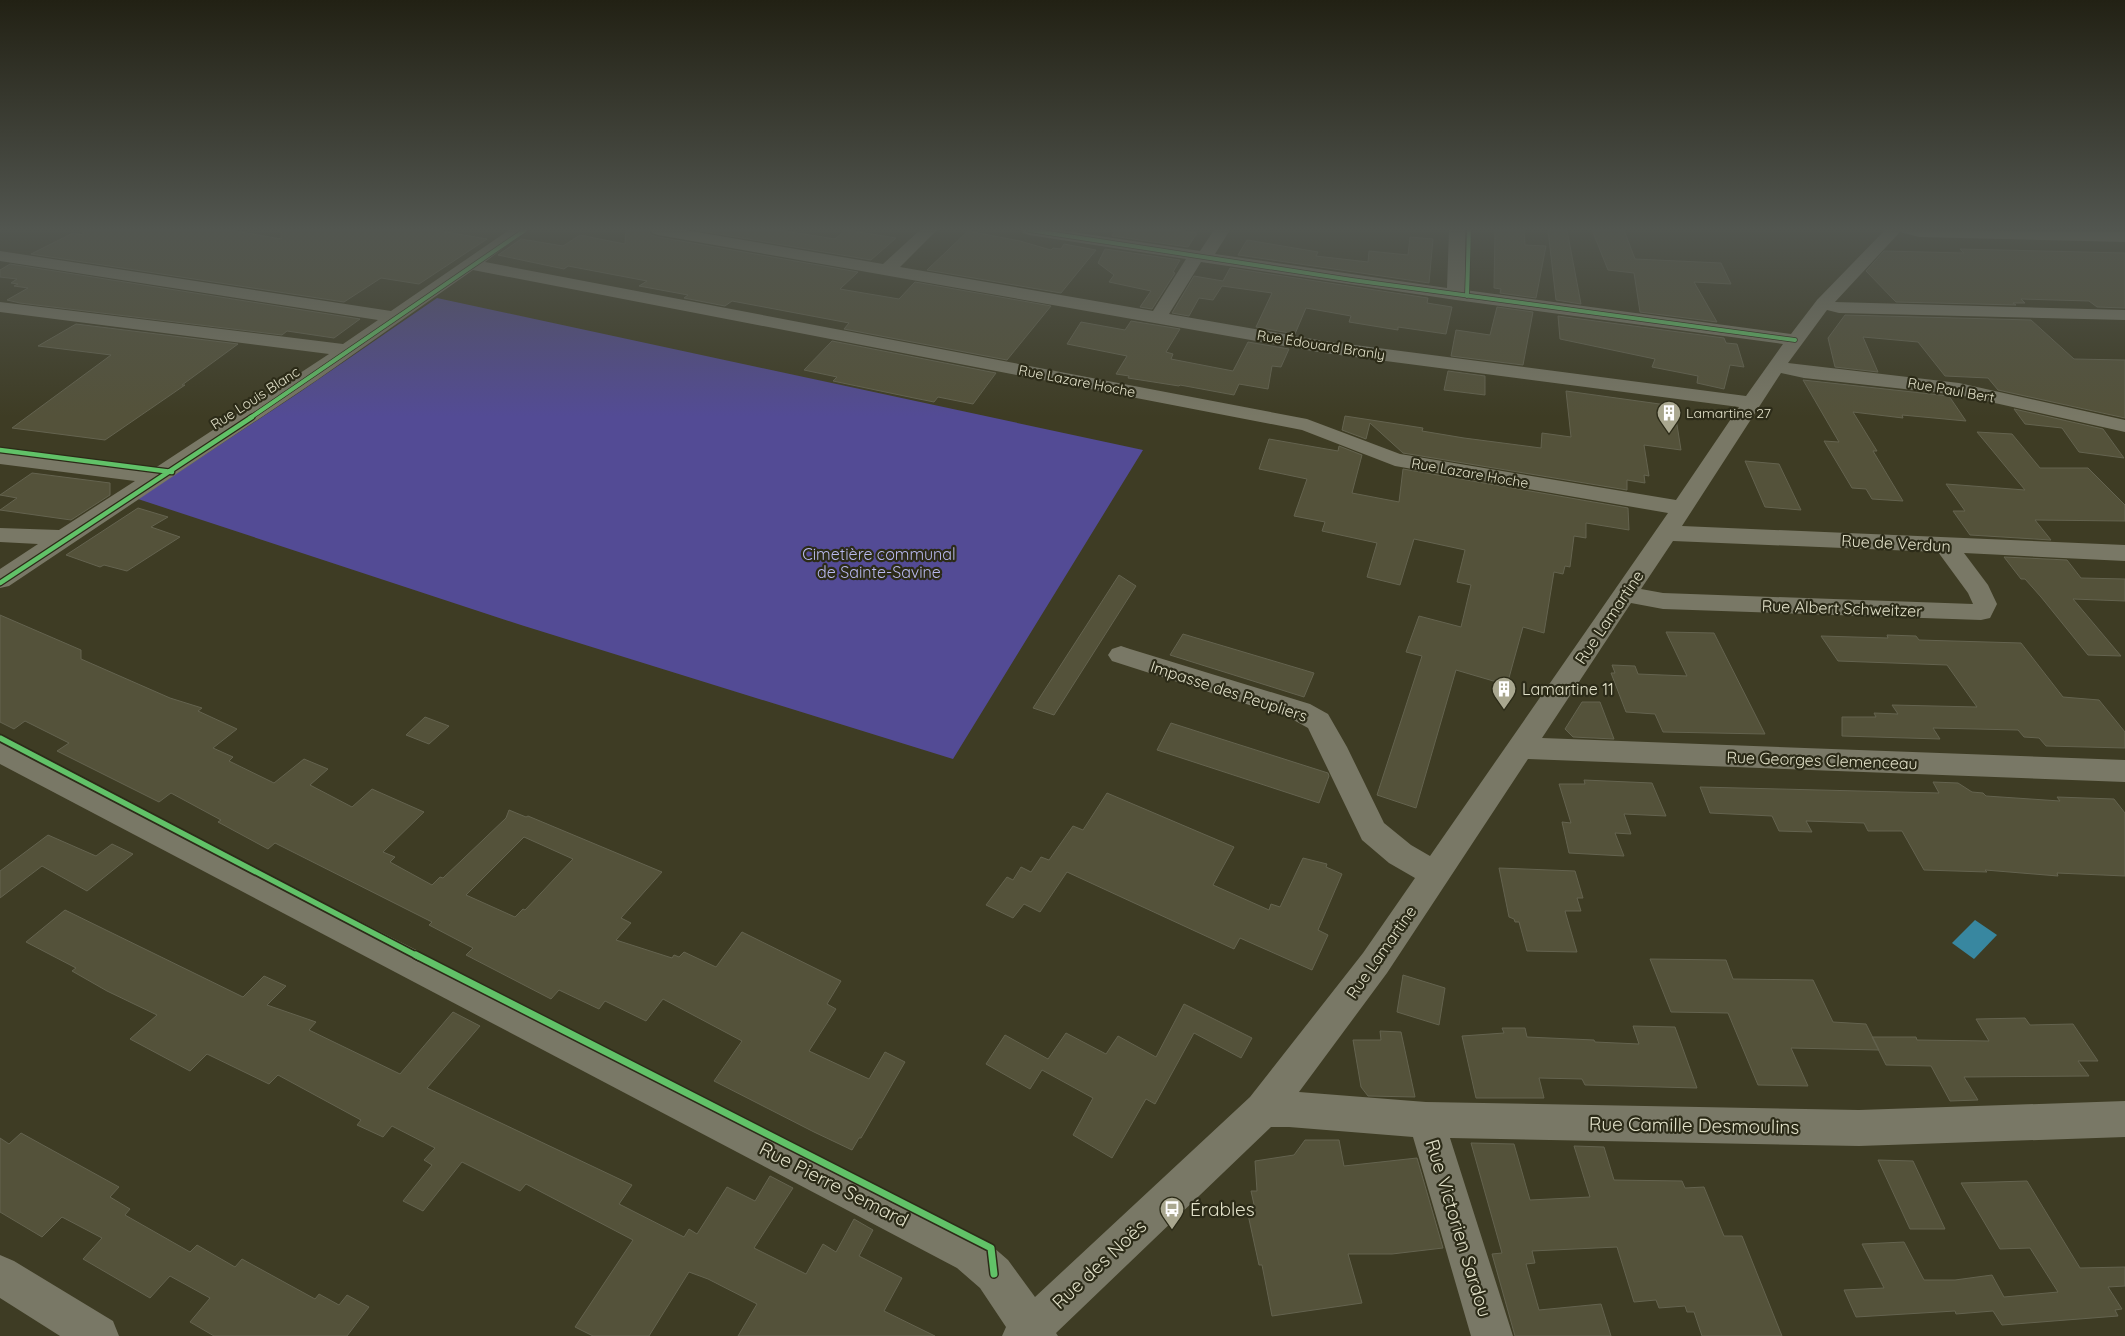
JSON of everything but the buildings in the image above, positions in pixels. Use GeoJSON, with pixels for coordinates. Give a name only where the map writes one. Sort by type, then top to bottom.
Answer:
{"type":"FeatureCollection","features":[{"type":"Feature","properties":{"kind":"street"},"geometry":{"type":"LineString","coordinates":[[234,292],[392,317]]}},
{"type":"Feature","properties":{"kind":"street","name":"Rue Louis Blanc"},"geometry":{"type":"LineString","coordinates":[[0,580],[157,477],[428,292]]}},
{"type":"Feature","properties":{"kind":"street","name":"Rue Lazare Hoche"},"geometry":{"type":"LineString","coordinates":[[617,292],[1307,425],[1396,460],[1681,508]]}},
{"type":"Feature","properties":{"kind":"street","name":"Rue Édouard Branly"},"geometry":{"type":"LineString","coordinates":[[1013,292],[1324,347],[1751,403]]}},
{"type":"Feature","properties":{"kind":"street"},"geometry":{"type":"LineString","coordinates":[[1158,318],[1176,292]]}},
{"type":"Feature","properties":{"kind":"street"},"geometry":{"type":"LineString","coordinates":[[1438,292],[1795,340]]}},
{"type":"Feature","properties":{"kind":"street","name":"Rue Lamartine"},"geometry":{"type":"LineString","coordinates":[[1263,1110],[1375,963],[1666,533],[1776,366],[1823,304],[1834,292]]}},
{"type":"Feature","properties":{"kind":"street"},"geometry":{"type":"LineString","coordinates":[[1823,304],[1839,308],[2125,315]]}},
{"type":"Feature","properties":{"kind":"street"},"geometry":{"type":"LineString","coordinates":[[0,307],[346,350]]}},
{"type":"Feature","properties":{"kind":"street","name":"Rue Paul Bert"},"geometry":{"type":"LineString","coordinates":[[1776,366],[1804,372],[1946,387],[2125,426]]}},
{"type":"Feature","properties":{"kind":"street"},"geometry":{"type":"LineString","coordinates":[[0,458],[157,477]]}},
{"type":"Feature","properties":{"kind":"street","name":"Rue de Verdun"},"geometry":{"type":"LineString","coordinates":[[1666,533],[2125,553]]}},
{"type":"Feature","properties":{"kind":"street"},"geometry":{"type":"LineString","coordinates":[[0,535],[64,538]]}},
{"type":"Feature","properties":{"kind":"street","name":"Rue Albert Schweitzer"},"geometry":{"type":"LineString","coordinates":[[1625,594],[1673,602],[1981,612],[1985,604],[1979,591],[1946,546]]}},
{"type":"Feature","properties":{"kind":"street","name":"Impasse des Peupliers"},"geometry":{"type":"LineString","coordinates":[[1121,655],[1300,711],[1318,721],[1333,747],[1373,831],[1400,854],[1435,874]]}},
{"type":"Feature","properties":{"kind":"street","name":"Rue Georges Clemenceau"},"geometry":{"type":"LineString","coordinates":[[1520,748],[2125,770]]}},
{"type":"Feature","properties":{"kind":"street","name":"Rue Pierre Semard"},"geometry":{"type":"LineString","coordinates":[[0,752],[971,1254],[994,1274],[1031,1333]]}},
{"type":"Feature","properties":{"kind":"street","name":"Rue des Noës"},"geometry":{"type":"LineString","coordinates":[[1031,1333],[1263,1110]]}},
{"type":"Feature","properties":{"kind":"street","name":"Rue Camille Desmoulins"},"geometry":{"type":"LineString","coordinates":[[1263,1110],[1289,1110],[1426,1120],[1859,1128],[2125,1119]]}},
{"type":"Feature","properties":{"kind":"street","name":"Rue Victorien Sardou"},"geometry":{"type":"LineString","coordinates":[[1426,1120],[1492,1336]]}},
{"type":"Feature","properties":{"kind":"street"},"geometry":{"type":"LineString","coordinates":[[0,1275],[98,1336]]}},
{"type":"Feature","properties":{"kind":"green space","name":"Cimetière communal de Sainte-Savine"},"geometry":{"type":"Polygon","coordinates":[[[437,298],[1143,450],[953,759],[521,625],[138,499],[300,392],[437,298]]]}},
{"type":"Feature","properties":{"kind":"water"},"geometry":{"type":"Polygon","coordinates":[[[1975,920],[1997,935],[1974,959],[1952,943],[1975,920]]]}},
{"type":"Feature","properties":{"kind":"cycle path"},"geometry":{"type":"LineString","coordinates":[[0,583],[303,384],[435,292]]}},
{"type":"Feature","properties":{"kind":"cycle path"},"geometry":{"type":"LineString","coordinates":[[1443,292],[1795,340]]}},
{"type":"Feature","properties":{"kind":"cycle path"},"geometry":{"type":"LineString","coordinates":[[0,450],[172,472]]}},
{"type":"Feature","properties":{"kind":"cycle path"},"geometry":{"type":"LineString","coordinates":[[0,738],[329,911],[991,1248],[994,1274]]}},
{"type":"Feature","properties":{"kind":"place","name":"Lamartine 27"},"geometry":{"type":"Point","coordinates":[1669,434]}},
{"type":"Feature","properties":{"kind":"place","name":"Lamartine 11"},"geometry":{"type":"Point","coordinates":[1504,710]}},
{"type":"Feature","properties":{"kind":"place","name":"Érables"},"geometry":{"type":"Point","coordinates":[1172,1230]}}]}
